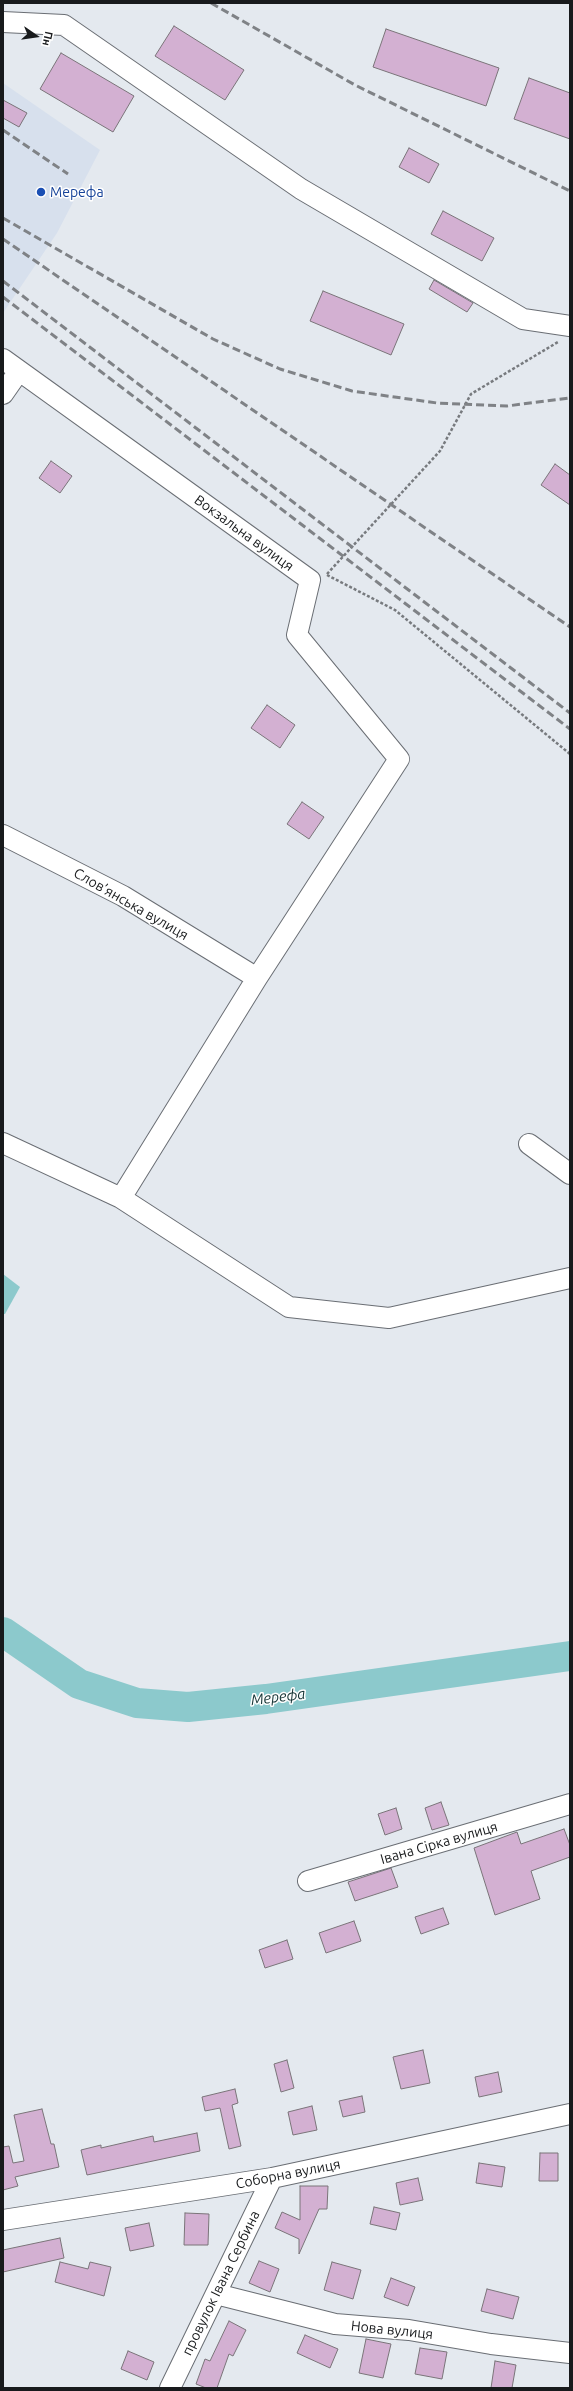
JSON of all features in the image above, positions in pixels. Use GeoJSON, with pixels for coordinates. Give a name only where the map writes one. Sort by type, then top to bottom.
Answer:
{"type":"FeatureCollection","features":[{"type":"Feature","properties":{"kind":"street"},"geometry":{"type":"LineString","coordinates":[[3,22],[64,25],[141,76],[301,189],[523,319],[567,332]]}},
{"type":"Feature","properties":{"kind":"street","name":"Вокзальна вулиця"},"geometry":{"type":"LineString","coordinates":[[3,359],[318,577]]}},
{"type":"Feature","properties":{"kind":"street"},"geometry":{"type":"LineString","coordinates":[[3,394],[19,371]]}},
{"type":"Feature","properties":{"kind":"street"},"geometry":{"type":"LineString","coordinates":[[121,1198],[257,978],[399,759],[297,635],[318,577]]}},
{"type":"Feature","properties":{"kind":"street","name":"Слов’янська вулиця"},"geometry":{"type":"LineString","coordinates":[[3,835],[123,896],[257,978]]}},
{"type":"Feature","properties":{"kind":"street"},"geometry":{"type":"LineString","coordinates":[[3,1143],[121,1198],[289,1307],[389,1318],[570,1278]]}},
{"type":"Feature","properties":{"kind":"street"},"geometry":{"type":"LineString","coordinates":[[530,1144],[570,1174]]}},
{"type":"Feature","properties":{"kind":"street","name":"Івана Сірка вулиця"},"geometry":{"type":"LineString","coordinates":[[308,1881],[570,1804]]}},
{"type":"Feature","properties":{"kind":"street","name":"Соборна вулиця"},"geometry":{"type":"LineString","coordinates":[[3,2220],[272,2178],[570,2114]]}},
{"type":"Feature","properties":{"kind":"street","name":"провулок Івана Сербина"},"geometry":{"type":"LineString","coordinates":[[170,2388],[272,2178]]}},
{"type":"Feature","properties":{"kind":"street","name":"Нова вулиця"},"geometry":{"type":"LineString","coordinates":[[216,2294],[335,2324],[409,2330],[491,2344],[570,2354]]}},
{"type":"Feature","properties":{"kind":"path"},"geometry":{"type":"LineString","coordinates":[[567,332],[471,394],[440,451],[318,577],[395,610],[570,754]]}},
{"type":"Feature","properties":{"kind":"shaded area","name":"Мерефа"},"geometry":{"type":"Polygon","coordinates":[[[3,83],[100,150],[57,233],[3,313],[3,83]]]}},
{"type":"Feature","properties":{"kind":"water"},"geometry":{"type":"Polygon","coordinates":[[[3,1274],[20,1287],[5,1314],[3,1314],[3,1274]]]}},
{"type":"Feature","properties":{"kind":"building"},"geometry":{"type":"Polygon","coordinates":[[[174,26],[244,70],[225,100],[155,56],[174,26]]]}},
{"type":"Feature","properties":{"kind":"building"},"geometry":{"type":"Polygon","coordinates":[[[386,29],[499,68],[486,106],[373,67],[386,29]]]}},
{"type":"Feature","properties":{"kind":"building"},"geometry":{"type":"Polygon","coordinates":[[[61,53],[134,96],[113,132],[40,89],[61,53]]]}},
{"type":"Feature","properties":{"kind":"building"},"geometry":{"type":"Polygon","coordinates":[[[529,78],[570,93],[570,139],[514,119],[529,78]]]}},
{"type":"Feature","properties":{"kind":"building"},"geometry":{"type":"Polygon","coordinates":[[[3,100],[27,113],[19,127],[3,118],[3,100]]]}},
{"type":"Feature","properties":{"kind":"building"},"geometry":{"type":"Polygon","coordinates":[[[409,148],[439,164],[429,183],[399,167],[409,148]]]}},
{"type":"Feature","properties":{"kind":"building"},"geometry":{"type":"Polygon","coordinates":[[[443,211],[494,238],[482,261],[431,234],[443,211]]]}},
{"type":"Feature","properties":{"kind":"building"},"geometry":{"type":"Polygon","coordinates":[[[434,280],[473,303],[467,312],[429,289],[434,280]]]}},
{"type":"Feature","properties":{"kind":"building"},"geometry":{"type":"Polygon","coordinates":[[[323,291],[404,324],[391,355],[310,321],[323,291]]]}},
{"type":"Feature","properties":{"kind":"building"},"geometry":{"type":"Polygon","coordinates":[[[51,461],[72,476],[60,493],[39,478],[51,461]]]}},
{"type":"Feature","properties":{"kind":"building"},"geometry":{"type":"Polygon","coordinates":[[[555,464],[570,475],[570,505],[541,485],[555,464]]]}},
{"type":"Feature","properties":{"kind":"building"},"geometry":{"type":"Polygon","coordinates":[[[267,705],[295,725],[280,748],[251,728],[267,705]]]}},
{"type":"Feature","properties":{"kind":"building"},"geometry":{"type":"Polygon","coordinates":[[[302,802],[324,817],[309,839],[287,824],[302,802]]]}},
{"type":"Feature","properties":{"kind":"building"},"geometry":{"type":"Polygon","coordinates":[[[441,1802],[449,1825],[432,1830],[425,1808],[441,1802]]]}},
{"type":"Feature","properties":{"kind":"building"},"geometry":{"type":"Polygon","coordinates":[[[396,1808],[402,1829],[385,1835],[378,1814],[396,1808]]]}},
{"type":"Feature","properties":{"kind":"building"},"geometry":{"type":"Polygon","coordinates":[[[564,1829],[570,1845],[570,1857],[531,1871],[540,1899],[495,1915],[474,1848],[517,1832],[521,1844],[564,1829]]]}},
{"type":"Feature","properties":{"kind":"building"},"geometry":{"type":"Polygon","coordinates":[[[391,1868],[398,1887],[355,1901],[348,1882],[391,1868]]]}},
{"type":"Feature","properties":{"kind":"building"},"geometry":{"type":"Polygon","coordinates":[[[443,1908],[449,1924],[421,1934],[415,1917],[443,1908]]]}},
{"type":"Feature","properties":{"kind":"building"},"geometry":{"type":"Polygon","coordinates":[[[354,1921],[361,1941],[326,1953],[319,1933],[354,1921]]]}},
{"type":"Feature","properties":{"kind":"building"},"geometry":{"type":"Polygon","coordinates":[[[287,1940],[293,1959],[265,1968],[259,1950],[287,1940]]]}},
{"type":"Feature","properties":{"kind":"building"},"geometry":{"type":"Polygon","coordinates":[[[423,2050],[430,2083],[401,2089],[393,2057],[423,2050]]]}},
{"type":"Feature","properties":{"kind":"building"},"geometry":{"type":"Polygon","coordinates":[[[287,2060],[294,2088],[281,2092],[274,2064],[287,2060]]]}},
{"type":"Feature","properties":{"kind":"building"},"geometry":{"type":"Polygon","coordinates":[[[498,2072],[502,2092],[479,2097],[475,2077],[498,2072]]]}},
{"type":"Feature","properties":{"kind":"building"},"geometry":{"type":"Polygon","coordinates":[[[235,2089],[238,2103],[232,2105],[241,2146],[229,2149],[220,2108],[205,2111],[202,2097],[235,2089]]]}},
{"type":"Feature","properties":{"kind":"building"},"geometry":{"type":"Polygon","coordinates":[[[362,2096],[365,2112],[343,2117],[339,2101],[362,2096]]]}},
{"type":"Feature","properties":{"kind":"building"},"geometry":{"type":"Polygon","coordinates":[[[312,2106],[317,2130],[293,2135],[288,2112],[312,2106]]]}},
{"type":"Feature","properties":{"kind":"building"},"geometry":{"type":"Polygon","coordinates":[[[42,2109],[51,2144],[54,2144],[59,2167],[15,2177],[18,2186],[3,2190],[3,2147],[9,2146],[13,2163],[24,2161],[14,2115],[42,2109]]]}},
{"type":"Feature","properties":{"kind":"building"},"geometry":{"type":"Polygon","coordinates":[[[197,2133],[200,2151],[87,2175],[81,2150],[101,2145],[101,2148],[153,2136],[154,2142],[197,2133]]]}},
{"type":"Feature","properties":{"kind":"building"},"geometry":{"type":"Polygon","coordinates":[[[540,2153],[558,2153],[558,2181],[539,2181],[540,2153]]]}},
{"type":"Feature","properties":{"kind":"building"},"geometry":{"type":"Polygon","coordinates":[[[479,2163],[505,2167],[502,2187],[476,2183],[479,2163]]]}},
{"type":"Feature","properties":{"kind":"building"},"geometry":{"type":"Polygon","coordinates":[[[418,2178],[423,2200],[400,2205],[396,2183],[418,2178]]]}},
{"type":"Feature","properties":{"kind":"building"},"geometry":{"type":"Polygon","coordinates":[[[300,2186],[328,2186],[327,2209],[319,2209],[299,2254],[299,2239],[275,2228],[282,2212],[300,2220],[300,2186]]]}},
{"type":"Feature","properties":{"kind":"building"},"geometry":{"type":"Polygon","coordinates":[[[374,2207],[400,2213],[396,2230],[370,2224],[374,2207]]]}},
{"type":"Feature","properties":{"kind":"building"},"geometry":{"type":"Polygon","coordinates":[[[185,2213],[209,2214],[208,2245],[184,2245],[185,2213]]]}},
{"type":"Feature","properties":{"kind":"building"},"geometry":{"type":"Polygon","coordinates":[[[149,2223],[154,2246],[130,2251],[125,2228],[149,2223]]]}},
{"type":"Feature","properties":{"kind":"building"},"geometry":{"type":"Polygon","coordinates":[[[60,2238],[64,2258],[3,2272],[3,2250],[60,2238]]]}},
{"type":"Feature","properties":{"kind":"building"},"geometry":{"type":"Polygon","coordinates":[[[259,2261],[279,2269],[270,2292],[249,2283],[259,2261]]]}},
{"type":"Feature","properties":{"kind":"building"},"geometry":{"type":"Polygon","coordinates":[[[60,2262],[88,2269],[90,2262],[111,2267],[104,2296],[55,2282],[60,2262]]]}},
{"type":"Feature","properties":{"kind":"building"},"geometry":{"type":"Polygon","coordinates":[[[332,2262],[361,2270],[353,2299],[324,2290],[332,2262]]]}},
{"type":"Feature","properties":{"kind":"building"},"geometry":{"type":"Polygon","coordinates":[[[391,2278],[415,2287],[408,2306],[384,2297],[391,2278]]]}},
{"type":"Feature","properties":{"kind":"building"},"geometry":{"type":"Polygon","coordinates":[[[487,2289],[519,2297],[513,2319],[481,2311],[487,2289]]]}},
{"type":"Feature","properties":{"kind":"building"},"geometry":{"type":"Polygon","coordinates":[[[229,2321],[246,2330],[233,2356],[229,2354],[217,2388],[206,2388],[196,2384],[205,2359],[210,2361],[229,2321]]]}},
{"type":"Feature","properties":{"kind":"building"},"geometry":{"type":"Polygon","coordinates":[[[305,2335],[338,2349],[330,2368],[297,2353],[305,2335]]]}},
{"type":"Feature","properties":{"kind":"building"},"geometry":{"type":"Polygon","coordinates":[[[366,2339],[391,2344],[383,2378],[359,2373],[366,2339]]]}},
{"type":"Feature","properties":{"kind":"building"},"geometry":{"type":"Polygon","coordinates":[[[420,2348],[447,2352],[442,2379],[415,2374],[420,2348]]]}},
{"type":"Feature","properties":{"kind":"building"},"geometry":{"type":"Polygon","coordinates":[[[128,2351],[154,2362],[147,2380],[121,2369],[128,2351]]]}},
{"type":"Feature","properties":{"kind":"building"},"geometry":{"type":"Polygon","coordinates":[[[495,2361],[516,2365],[512,2388],[491,2388],[495,2361]]]}},
{"type":"Feature","properties":{"kind":"waterway","name":"Мерефа"},"geometry":{"type":"LineString","coordinates":[[3,1632],[79,1684],[137,1703],[188,1707],[266,1699],[570,1656]]}},
{"type":"Feature","properties":{"kind":"railway"},"geometry":{"type":"LineString","coordinates":[[211,3],[355,85],[570,191]]}},
{"type":"Feature","properties":{"kind":"railway"},"geometry":{"type":"LineString","coordinates":[[3,130],[68,174]]}},
{"type":"Feature","properties":{"kind":"railway"},"geometry":{"type":"LineString","coordinates":[[3,218],[213,339],[280,369],[352,391],[437,403],[507,406],[570,398]]}},
{"type":"Feature","properties":{"kind":"railway"},"geometry":{"type":"LineString","coordinates":[[3,239],[570,627]]}},
{"type":"Feature","properties":{"kind":"railway"},"geometry":{"type":"LineString","coordinates":[[3,281],[570,713]]}},
{"type":"Feature","properties":{"kind":"railway"},"geometry":{"type":"LineString","coordinates":[[3,297],[570,729]]}},
{"type":"Feature","properties":{"kind":"place","name":"Мерефа"},"geometry":{"type":"Point","coordinates":[41,192]}}]}
